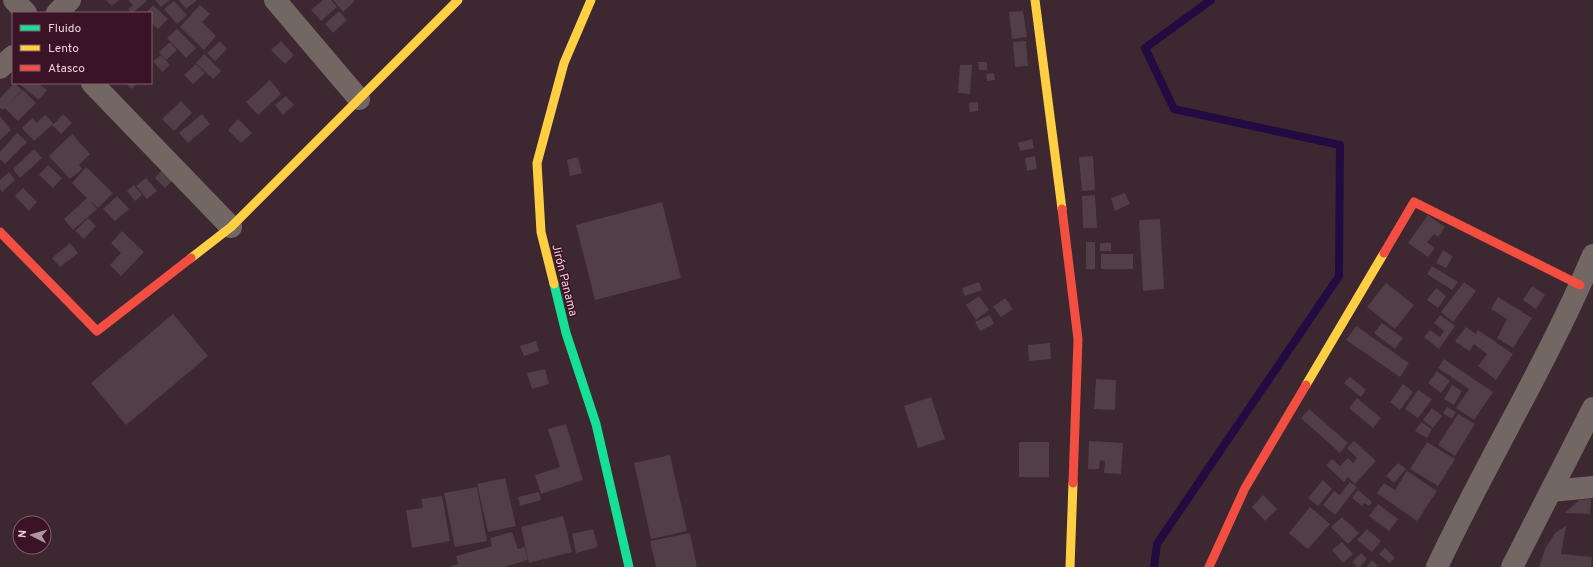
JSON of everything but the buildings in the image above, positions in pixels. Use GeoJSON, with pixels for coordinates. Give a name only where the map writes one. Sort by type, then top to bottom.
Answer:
{"type":"FeatureCollection","features":[{"type":"Feature","properties":{"kind":"street"},"geometry":{"type":"LineString","coordinates":[[14,0],[25,12]]}},
{"type":"Feature","properties":{"kind":"street"},"geometry":{"type":"LineString","coordinates":[[58,12],[70,0]]}},
{"type":"Feature","properties":{"kind":"street"},"geometry":{"type":"LineString","coordinates":[[275,0],[359,99]]}},
{"type":"Feature","properties":{"kind":"street"},"geometry":{"type":"LineString","coordinates":[[0,232],[97,331],[231,227],[458,0]]}},
{"type":"Feature","properties":{"kind":"street","name":"Jirón Panama"},"geometry":{"type":"LineString","coordinates":[[591,0],[564,63],[537,163],[541,232],[566,333],[596,424],[629,567]]}},
{"type":"Feature","properties":{"kind":"street"},"geometry":{"type":"LineString","coordinates":[[1035,0],[1078,339],[1070,567]]}},
{"type":"Feature","properties":{"kind":"street"},"geometry":{"type":"LineString","coordinates":[[0,68],[12,57]]}},
{"type":"Feature","properties":{"kind":"street"},"geometry":{"type":"LineString","coordinates":[[93,84],[231,227]]}},
{"type":"Feature","properties":{"kind":"street"},"geometry":{"type":"LineString","coordinates":[[1209,567],[1245,488],[1414,202],[1580,285]]}},
{"type":"Feature","properties":{"kind":"street"},"geometry":{"type":"LineString","coordinates":[[1437,567],[1580,285],[1593,255]]}},
{"type":"Feature","properties":{"kind":"street"},"geometry":{"type":"LineString","coordinates":[[1512,567],[1593,408]]}},
{"type":"Feature","properties":{"kind":"street"},"geometry":{"type":"LineString","coordinates":[[1551,491],[1593,488]]}},
{"type":"Feature","properties":{"kind":"waterway"},"geometry":{"type":"LineString","coordinates":[[1154,567],[1157,544],[1339,276],[1340,145],[1174,109],[1145,48],[1211,0]]}},
{"type":"Feature","properties":{"kind":"traffic: fast"},"geometry":{"type":"LineString","coordinates":[[554,284],[566,333],[596,424],[629,567]]}},
{"type":"Feature","properties":{"kind":"traffic: slow"},"geometry":{"type":"LineString","coordinates":[[191,258],[231,227],[458,0]]}},
{"type":"Feature","properties":{"kind":"traffic: slow"},"geometry":{"type":"LineString","coordinates":[[554,284],[541,232],[537,163],[564,63],[591,0]]}},
{"type":"Feature","properties":{"kind":"traffic: slow"},"geometry":{"type":"LineString","coordinates":[[1035,0],[1062,209]]}},
{"type":"Feature","properties":{"kind":"traffic: slow"},"geometry":{"type":"LineString","coordinates":[[1306,385],[1384,253]]}},
{"type":"Feature","properties":{"kind":"traffic: slow"},"geometry":{"type":"LineString","coordinates":[[1070,567],[1073,483]]}},
{"type":"Feature","properties":{"kind":"traffic: jam"},"geometry":{"type":"LineString","coordinates":[[1384,253],[1414,202],[1580,285]]}},
{"type":"Feature","properties":{"kind":"traffic: jam"},"geometry":{"type":"LineString","coordinates":[[1062,209],[1078,339],[1073,483]]}},
{"type":"Feature","properties":{"kind":"traffic: jam"},"geometry":{"type":"LineString","coordinates":[[0,232],[97,331],[191,258]]}},
{"type":"Feature","properties":{"kind":"traffic: jam"},"geometry":{"type":"LineString","coordinates":[[1209,567],[1245,488],[1306,385]]}}]}
